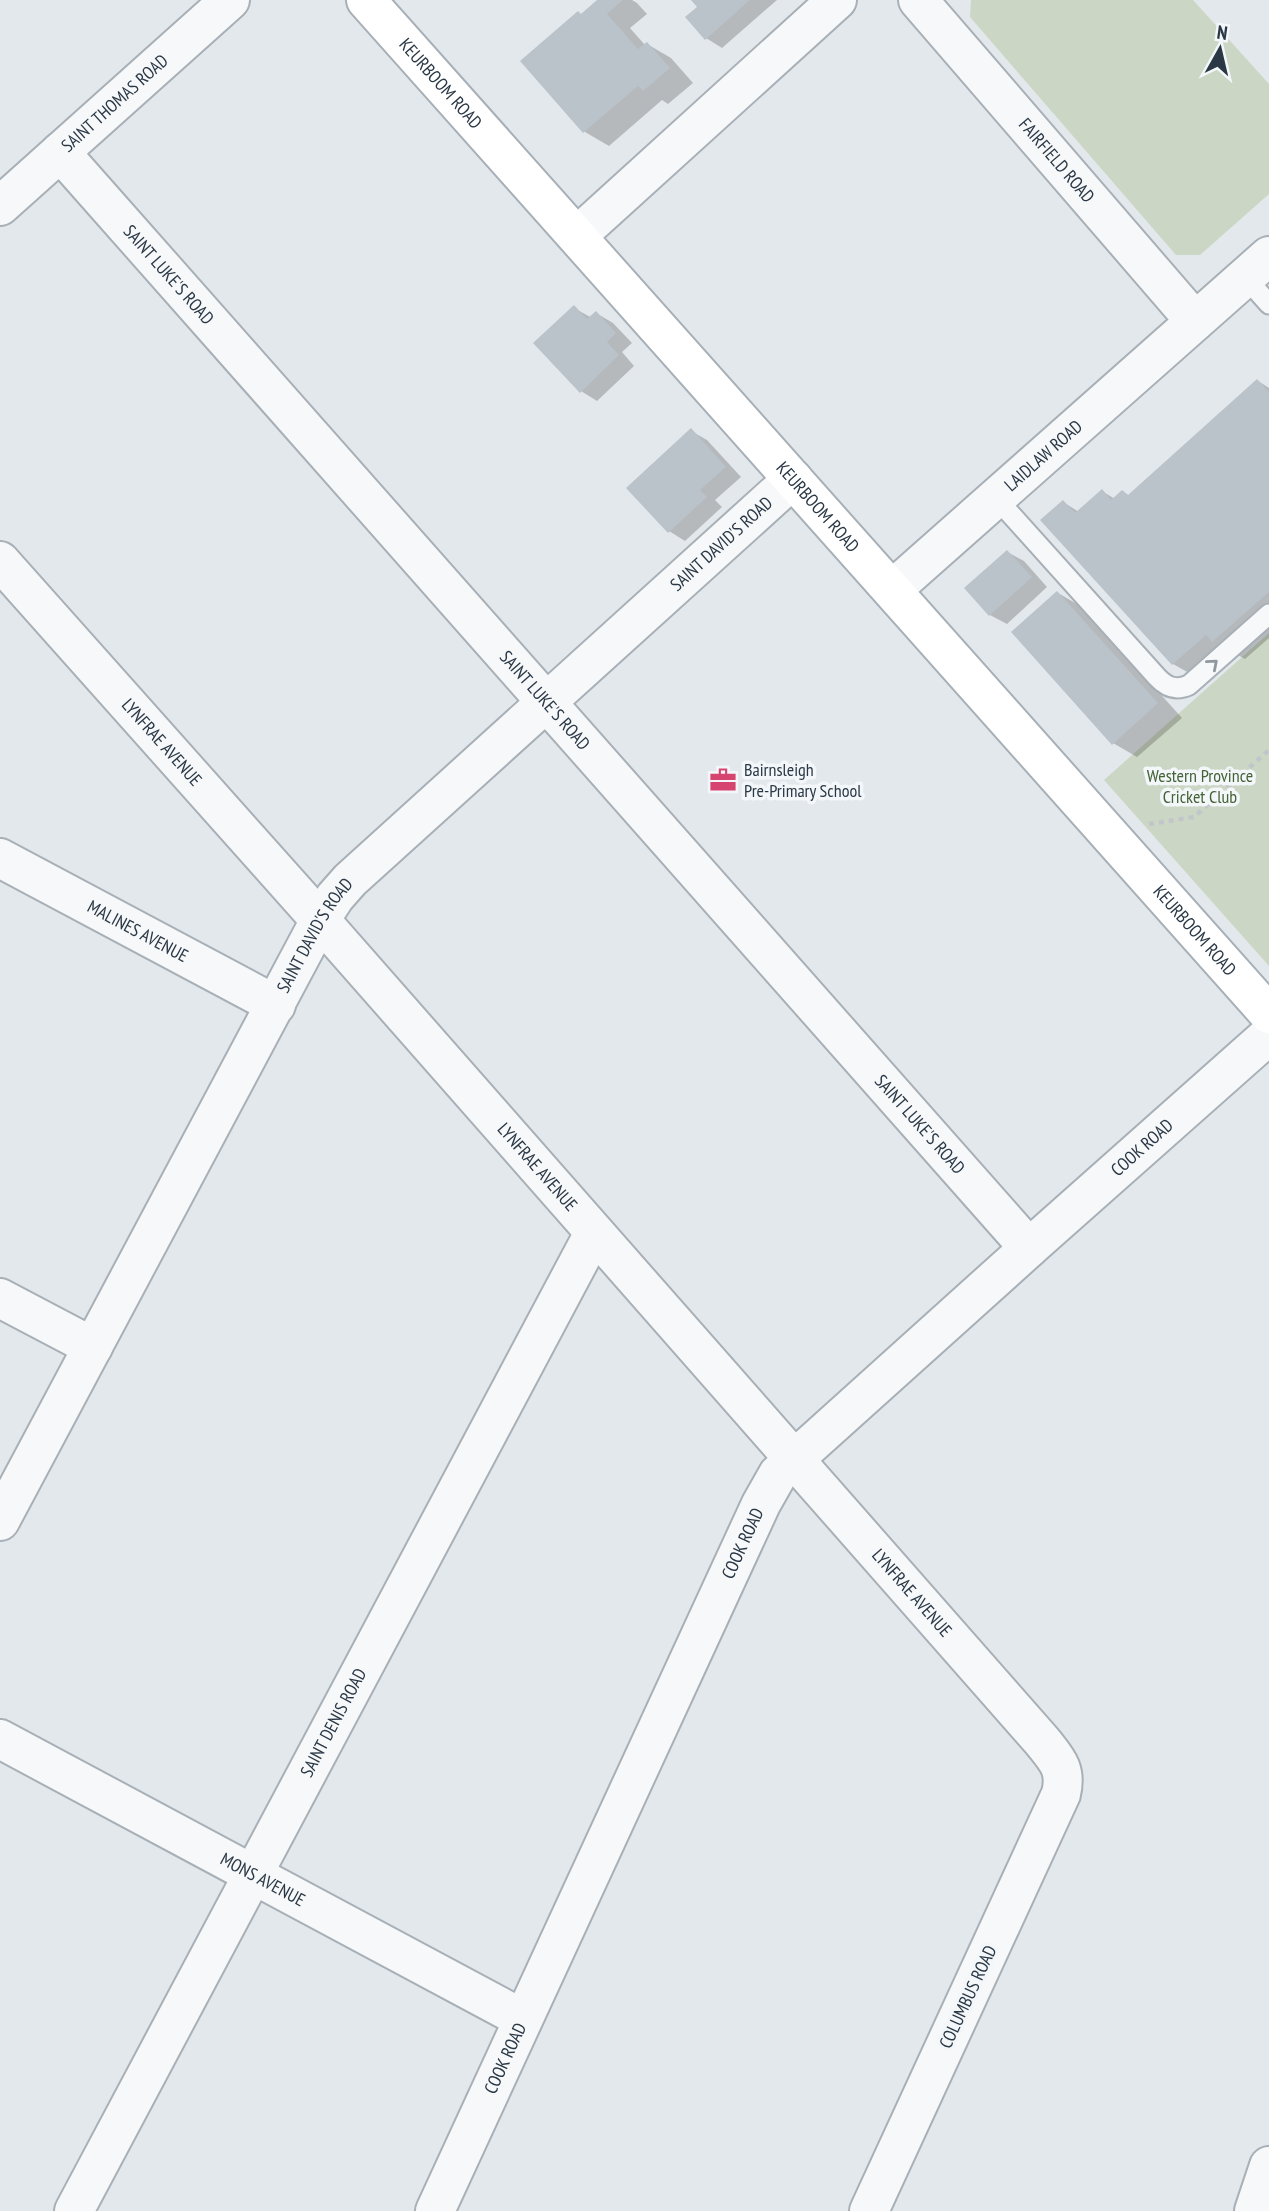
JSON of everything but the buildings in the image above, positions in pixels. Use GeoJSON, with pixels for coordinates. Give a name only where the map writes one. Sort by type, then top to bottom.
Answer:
{"type":"FeatureCollection","features":[{"type":"Feature","properties":{"kind":"main road","name":"KEURBOOM ROAD"},"geometry":{"type":"LineString","coordinates":[[366,0],[1269,1014]]}},
{"type":"Feature","properties":{"kind":"street","name":"SAINT THOMAS ROAD"},"geometry":{"type":"LineString","coordinates":[[0,206],[230,0]]}},
{"type":"Feature","properties":{"kind":"street"},"geometry":{"type":"LineString","coordinates":[[577,236],[837,0]]}},
{"type":"Feature","properties":{"kind":"street","name":"FAIRFIELD ROAD"},"geometry":{"type":"LineString","coordinates":[[918,0],[1195,321]]}},
{"type":"Feature","properties":{"kind":"street","name":"SAINT LUKE'S ROAD"},"geometry":{"type":"LineString","coordinates":[[60,152],[1029,1248]]}},
{"type":"Feature","properties":{"kind":"street","name":"LAIDLAW ROAD"},"geometry":{"type":"LineString","coordinates":[[893,589],[1195,321],[1261,279]]}},
{"type":"Feature","properties":{"kind":"street","name":"SAINT DAVID'S ROAD"},"geometry":{"type":"LineString","coordinates":[[0,1521],[320,920],[335,897],[350,880],[793,478]]}},
{"type":"Feature","properties":{"kind":"street","name":"LYNFRAE AVENUE"},"geometry":{"type":"LineString","coordinates":[[0,561],[320,920],[1042,1741],[1060,1765],[1063,1781]]}},
{"type":"Feature","properties":{"kind":"street","name":"MALINES AVENUE"},"geometry":{"type":"LineString","coordinates":[[0,858],[276,1005]]}},
{"type":"Feature","properties":{"kind":"street","name":"COOK ROAD"},"geometry":{"type":"LineString","coordinates":[[435,2211],[768,1490],[778,1474],[1269,1035]]}},
{"type":"Feature","properties":{"kind":"street","name":"SAINT DENIS ROAD"},"geometry":{"type":"LineString","coordinates":[[74,2211],[594,1233]]}},
{"type":"Feature","properties":{"kind":"street"},"geometry":{"type":"LineString","coordinates":[[0,1298],[93,1347]]}},
{"type":"Feature","properties":{"kind":"street","name":"MONS AVENUE"},"geometry":{"type":"LineString","coordinates":[[0,1739],[523,2019]]}},
{"type":"Feature","properties":{"kind":"street","name":"COLUMBUS ROAD"},"geometry":{"type":"LineString","coordinates":[[869,2211],[1045,1831],[1061,1794],[1063,1781]]}},
{"type":"Feature","properties":{"kind":"street"},"geometry":{"type":"LineString","coordinates":[[1254,2211],[1269,2166]]}},
{"type":"Feature","properties":{"kind":"lane"},"geometry":{"type":"LineString","coordinates":[[997,499],[1157,677],[1174,688],[1189,685],[1269,614]]}},
{"type":"Feature","properties":{"kind":"path"},"geometry":{"type":"LineString","coordinates":[[1142,820],[1150,824],[1194,817],[1269,750]]}},
{"type":"Feature","properties":{"kind":"green space"},"geometry":{"type":"Polygon","coordinates":[[[971,0],[1193,0],[1269,84],[1269,194],[1200,255],[1176,255],[970,17],[971,0]]]}},
{"type":"Feature","properties":{"kind":"green space","name":"Western Province Cricket Club"},"geometry":{"type":"Polygon","coordinates":[[[1269,633],[1269,966],[1104,780],[1269,633]]]}},
{"type":"Feature","properties":{"kind":"place","name":"Bairnsleigh Pre-Primary School"},"geometry":{"type":"Point","coordinates":[723,780]}}]}
